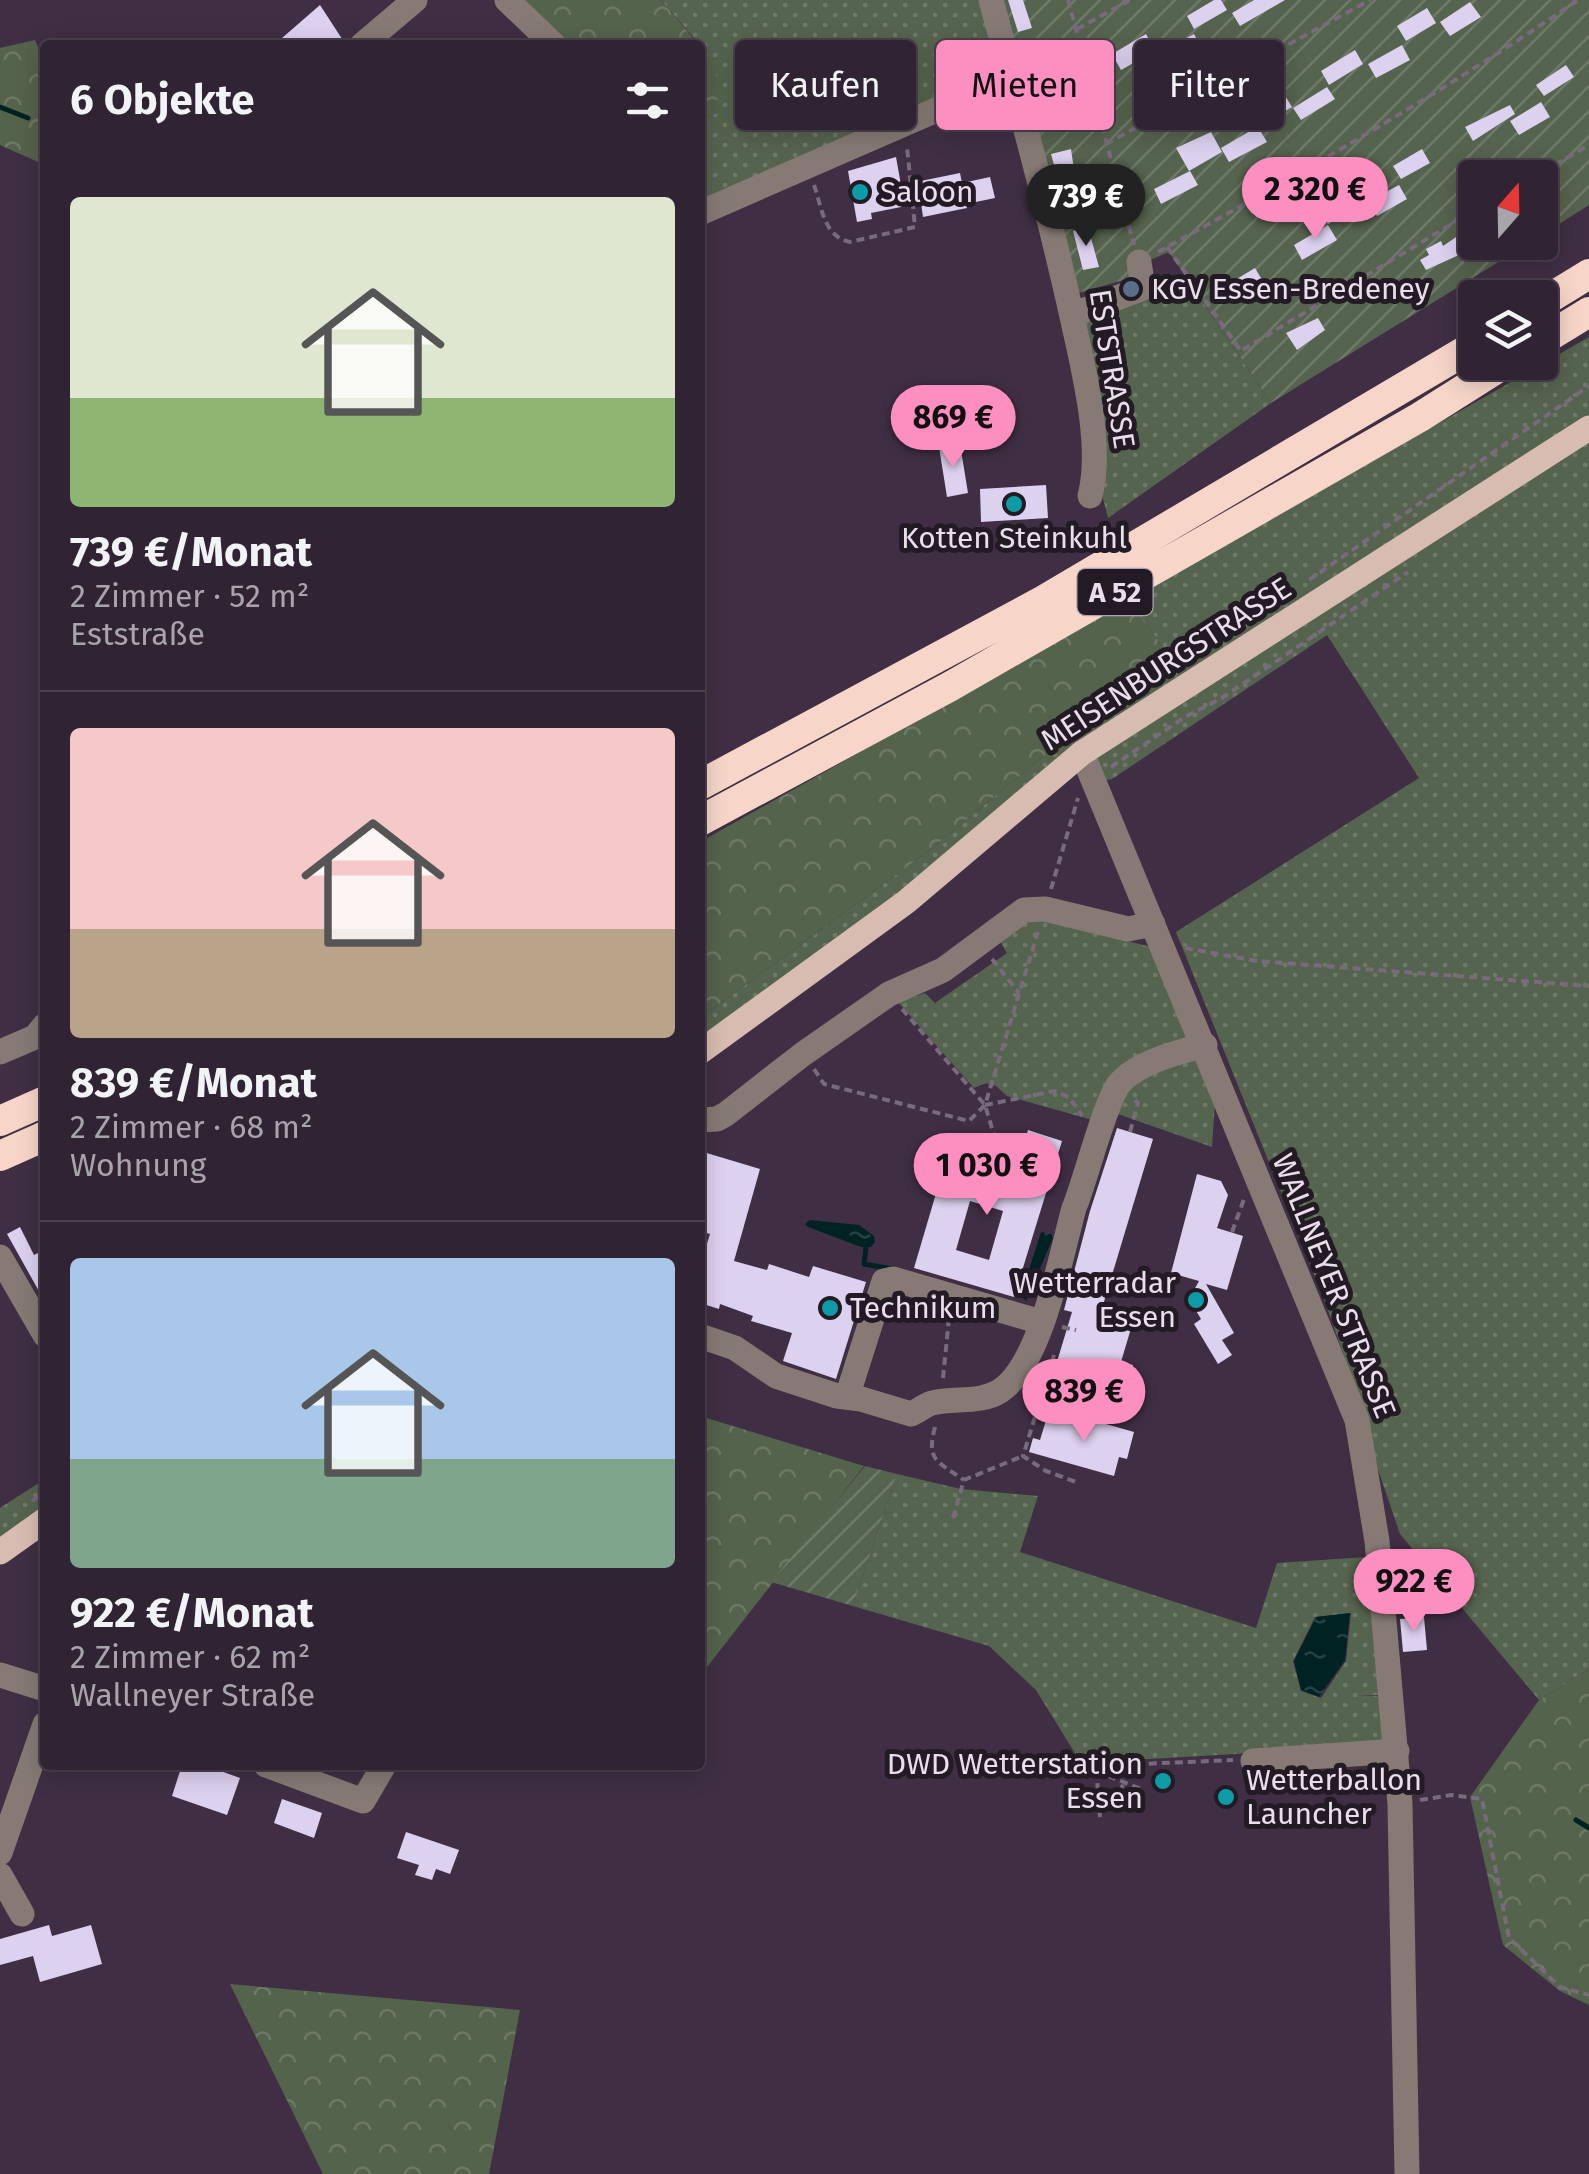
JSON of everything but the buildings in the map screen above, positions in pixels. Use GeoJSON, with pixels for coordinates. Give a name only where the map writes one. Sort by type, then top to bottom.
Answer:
{"type":"FeatureCollection","features":[{"type":"Feature","properties":{"kind":"highway"},"geometry":{"type":"LineString","coordinates":[[1558,293],[1589,274]]}},
{"type":"Feature","properties":{"kind":"highway"},"geometry":{"type":"LineString","coordinates":[[1558,331],[1589,312]]}},
{"type":"Feature","properties":{"kind":"highway","name":"A 52"},"geometry":{"type":"LineString","coordinates":[[705,783],[1044,600],[1458,355]]}},
{"type":"Feature","properties":{"kind":"highway","name":"A 52"},"geometry":{"type":"LineString","coordinates":[[705,818],[952,686],[1479,380]]}},
{"type":"Feature","properties":{"kind":"highway"},"geometry":{"type":"LineString","coordinates":[[0,1121],[40,1103]]}},
{"type":"Feature","properties":{"kind":"highway"},"geometry":{"type":"LineString","coordinates":[[0,1156],[40,1138]]}},
{"type":"Feature","properties":{"kind":"main road","name":"MEISENBURGSTRASSE"},"geometry":{"type":"LineString","coordinates":[[705,1048],[906,902],[1082,753],[1589,428]]}},
{"type":"Feature","properties":{"kind":"main road"},"geometry":{"type":"LineString","coordinates":[[0,1552],[40,1524]]}},
{"type":"Feature","properties":{"kind":"street"},"geometry":{"type":"LineString","coordinates":[[368,40],[415,0]]}},
{"type":"Feature","properties":{"kind":"street"},"geometry":{"type":"LineString","coordinates":[[508,0],[549,40]]}},
{"type":"Feature","properties":{"kind":"street","name":"ESTSTRASSE"},"geometry":{"type":"LineString","coordinates":[[991,0],[1002,40]]}},
{"type":"Feature","properties":{"kind":"street"},"geometry":{"type":"LineString","coordinates":[[705,211],[892,130]]}},
{"type":"Feature","properties":{"kind":"street","name":"ESTSTRASSE"},"geometry":{"type":"LineString","coordinates":[[1025,130],[1085,373],[1096,474],[1090,496]]}},
{"type":"Feature","properties":{"kind":"street"},"geometry":{"type":"LineString","coordinates":[[1072,315],[1143,288],[1139,262]]}},
{"type":"Feature","properties":{"kind":"street","name":"WALLNEYER STRASSE"},"geometry":{"type":"LineString","coordinates":[[1082,753],[1357,1420],[1377,1541],[1397,1751],[1407,2174]]}},
{"type":"Feature","properties":{"kind":"street"},"geometry":{"type":"LineString","coordinates":[[705,1120],[726,1114],[889,994],[943,970],[1018,914],[1034,908],[1157,934]]}},
{"type":"Feature","properties":{"kind":"street"},"geometry":{"type":"LineString","coordinates":[[0,1052],[40,1031]]}},
{"type":"Feature","properties":{"kind":"street"},"geometry":{"type":"LineString","coordinates":[[705,1338],[735,1348],[776,1376],[911,1414],[930,1403],[999,1392],[1050,1329],[1075,1205],[1118,1085],[1136,1071],[1182,1050],[1205,1045]]}},
{"type":"Feature","properties":{"kind":"street"},"geometry":{"type":"LineString","coordinates":[[0,1257],[40,1327]]}},
{"type":"Feature","properties":{"kind":"street"},"geometry":{"type":"LineString","coordinates":[[847,1397],[884,1281],[892,1278],[1050,1329]]}},
{"type":"Feature","properties":{"kind":"street"},"geometry":{"type":"LineString","coordinates":[[0,1675],[40,1688]]}},
{"type":"Feature","properties":{"kind":"street"},"geometry":{"type":"LineString","coordinates":[[0,1852],[40,1738]]}},
{"type":"Feature","properties":{"kind":"street"},"geometry":{"type":"LineString","coordinates":[[1253,1761],[1397,1751]]}},
{"type":"Feature","properties":{"kind":"street"},"geometry":{"type":"LineString","coordinates":[[280,1770],[364,1801],[381,1770]]}},
{"type":"Feature","properties":{"kind":"street"},"geometry":{"type":"LineString","coordinates":[[0,1875],[22,1914]]}},
{"type":"Feature","properties":{"kind":"path"},"geometry":{"type":"LineString","coordinates":[[1068,0],[1139,262],[1391,118],[1578,0]]}},
{"type":"Feature","properties":{"kind":"path"},"geometry":{"type":"LineString","coordinates":[[1076,30],[1130,0]]}},
{"type":"Feature","properties":{"kind":"path"},"geometry":{"type":"LineString","coordinates":[[1106,144],[1370,0]]}},
{"type":"Feature","properties":{"kind":"path"},"geometry":{"type":"LineString","coordinates":[[808,166],[834,236],[850,242],[915,227],[908,150],[900,130]]}},
{"type":"Feature","properties":{"kind":"path"},"geometry":{"type":"LineString","coordinates":[[1558,163],[1589,145]]}},
{"type":"Feature","properties":{"kind":"path"},"geometry":{"type":"LineString","coordinates":[[1167,247],[1241,351],[1458,220]]}},
{"type":"Feature","properties":{"kind":"path"},"geometry":{"type":"LineString","coordinates":[[1302,584],[1589,386]]}},
{"type":"Feature","properties":{"kind":"path"},"geometry":{"type":"LineString","coordinates":[[1091,782],[1407,572]]}},
{"type":"Feature","properties":{"kind":"path"},"geometry":{"type":"LineString","coordinates":[[1116,704],[1144,681],[1174,667]]}},
{"type":"Feature","properties":{"kind":"path"},"geometry":{"type":"LineString","coordinates":[[1157,934],[1256,961],[1589,986]]}},
{"type":"Feature","properties":{"kind":"path"},"geometry":{"type":"LineString","coordinates":[[980,943],[1019,993]]}},
{"type":"Feature","properties":{"kind":"path"},"geometry":{"type":"LineString","coordinates":[[889,994],[984,1105],[1003,1165],[998,1178]]}},
{"type":"Feature","properties":{"kind":"path"},"geometry":{"type":"LineString","coordinates":[[803,1054],[824,1084],[969,1120],[984,1105],[1061,1093],[1070,1098],[1093,1131],[1096,1144]]}},
{"type":"Feature","properties":{"kind":"path"},"geometry":{"type":"LineString","coordinates":[[1232,1232],[1235,1220]]}},
{"type":"Feature","properties":{"kind":"path"},"geometry":{"type":"LineString","coordinates":[[951,1296],[941,1402],[930,1449],[932,1457],[964,1480]]}},
{"type":"Feature","properties":{"kind":"path"},"geometry":{"type":"LineString","coordinates":[[1050,1329],[1062,1326],[1076,1330]]}},
{"type":"Feature","properties":{"kind":"path"},"geometry":{"type":"LineString","coordinates":[[964,1480],[1023,1456],[1049,1372]]}},
{"type":"Feature","properties":{"kind":"path"},"geometry":{"type":"LineString","coordinates":[[1023,1456],[1046,1471],[1076,1482]]}},
{"type":"Feature","properties":{"kind":"path"},"geometry":{"type":"LineString","coordinates":[[953,1518],[964,1480]]}},
{"type":"Feature","properties":{"kind":"path"},"geometry":{"type":"LineString","coordinates":[[1100,1818],[1096,1766],[1253,1761]]}},
{"type":"Feature","properties":{"kind":"path"},"geometry":{"type":"LineString","coordinates":[[1096,1771],[1141,1788]]}},
{"type":"Feature","properties":{"kind":"path"},"geometry":{"type":"LineString","coordinates":[[1120,1792],[1124,1782]]}},
{"type":"Feature","properties":{"kind":"path"},"geometry":{"type":"LineString","coordinates":[[1400,1804],[1451,1795],[1482,1799],[1508,1938],[1560,1987],[1589,1995]]}},
{"type":"Feature","properties":{"kind":"shaded area"},"geometry":{"type":"Polygon","coordinates":[[[661,0],[990,0],[1001,40],[936,40],[936,110],[916,118],[916,40],[735,40],[735,130],[889,130],[705,210],[705,119],[718,112],[705,64],[705,40],[696,40],[661,0]]]}},
{"type":"Feature","properties":{"kind":"shaded area"},"geometry":{"type":"Polygon","coordinates":[[[991,0],[1589,0],[1589,205],[1558,225],[1558,160],[1458,160],[1458,260],[1502,260],[1469,280],[1458,280],[1458,287],[1271,403],[1169,252],[1143,263],[1141,275],[1068,296],[1025,130],[1114,130],[1114,40],[1001,40],[991,0]]]}},
{"type":"Feature","properties":{"kind":"shaded area"},"geometry":{"type":"Polygon","coordinates":[[[1189,282],[1271,403],[1108,518],[1097,475],[1074,325],[1189,282]]]}},
{"type":"Feature","properties":{"kind":"shaded area"},"geometry":{"type":"Polygon","coordinates":[[[1589,337],[1589,1669],[1539,1700],[1400,1534],[1321,1291],[1176,932],[1419,778],[1327,635],[1112,779],[1102,781],[1083,752],[705,1045],[705,1014],[930,850],[1076,729],[1092,697],[1102,688],[1124,675],[1172,662],[1131,600],[1514,380],[1558,380],[1558,355],[1589,337]]]}},
{"type":"Feature","properties":{"kind":"shaded area"},"geometry":{"type":"Polygon","coordinates":[[[1039,918],[1151,947],[1216,1087],[1212,1147],[1115,1113],[1096,1121],[1007,1096],[986,1083],[974,1088],[898,1002],[925,993],[935,1003],[1007,953],[1000,941],[1025,922],[1039,918]]]}},
{"type":"Feature","properties":{"kind":"shaded area"},"geometry":{"type":"Polygon","coordinates":[[[865,1466],[897,1474],[853,1606],[771,1582],[865,1466]]]}},
{"type":"Feature","properties":{"kind":"shaded area"},"geometry":{"type":"Polygon","coordinates":[[[897,1474],[961,1489],[1038,1496],[1020,1552],[1256,1628],[1277,1563],[1366,1557],[1382,1695],[1356,1696],[1382,1696],[1385,1759],[1252,1753],[1081,1763],[1036,1690],[989,1646],[853,1606],[897,1474]],[[1351,1613],[1315,1617],[1293,1661],[1301,1691],[1321,1698],[1346,1661],[1351,1613]]]}},
{"type":"Feature","properties":{"kind":"shaded area"},"geometry":{"type":"Polygon","coordinates":[[[40,1482],[40,1521],[0,1549],[0,1508],[40,1482]]]}},
{"type":"Feature","properties":{"kind":"green space"},"geometry":{"type":"Polygon","coordinates":[[[508,0],[661,0],[695,40],[549,40],[508,0]]]}},
{"type":"Feature","properties":{"kind":"green space"},"geometry":{"type":"Polygon","coordinates":[[[35,40],[40,52],[40,163],[0,145],[0,48],[35,40]]]}},
{"type":"Feature","properties":{"kind":"green space"},"geometry":{"type":"Polygon","coordinates":[[[705,52],[716,65],[718,112],[705,119],[705,52]]]}},
{"type":"Feature","properties":{"kind":"green space"},"geometry":{"type":"Polygon","coordinates":[[[1131,600],[1172,662],[1112,680],[1093,697],[1076,729],[930,850],[705,1014],[705,839],[1131,600]]]}},
{"type":"Feature","properties":{"kind":"green space"},"geometry":{"type":"Polygon","coordinates":[[[705,1418],[864,1466],[705,1670],[705,1418]]]}},
{"type":"Feature","properties":{"kind":"green space"},"geometry":{"type":"Polygon","coordinates":[[[1589,1669],[1589,2005],[1560,1991],[1503,1945],[1470,1797],[1539,1700],[1589,1669]]]}},
{"type":"Feature","properties":{"kind":"green space"},"geometry":{"type":"Polygon","coordinates":[[[230,1984],[520,2010],[489,2174],[323,2174],[230,1984]]]}},
{"type":"Feature","properties":{"kind":"water"},"geometry":{"type":"Polygon","coordinates":[[[810,1220],[859,1225],[874,1236],[875,1242],[871,1247],[861,1247],[808,1227],[805,1224],[810,1220]]]}},
{"type":"Feature","properties":{"kind":"water"},"geometry":{"type":"Polygon","coordinates":[[[1041,1232],[1053,1238],[1026,1301],[1021,1295],[1041,1232]]]}},
{"type":"Feature","properties":{"kind":"water"},"geometry":{"type":"Polygon","coordinates":[[[1350,1613],[1345,1660],[1319,1697],[1301,1690],[1294,1661],[1316,1617],[1350,1613]]]}},
{"type":"Feature","properties":{"kind":"waterway"},"geometry":{"type":"LineString","coordinates":[[0,107],[28,118]]}},
{"type":"Feature","properties":{"kind":"waterway"},"geometry":{"type":"LineString","coordinates":[[866,1247],[864,1264],[892,1269]]}},
{"type":"Feature","properties":{"kind":"waterway"},"geometry":{"type":"LineString","coordinates":[[1576,1820],[1589,1828]]}},
{"type":"Feature","properties":{"kind":"place","name":"Saloon"},"geometry":{"type":"Point","coordinates":[860,192]}},
{"type":"Feature","properties":{"kind":"place","name":"KGV Essen-Bredeney"},"geometry":{"type":"Point","coordinates":[1131,289]}},
{"type":"Feature","properties":{"kind":"place","name":"Kotten Steinkuhl"},"geometry":{"type":"Point","coordinates":[1014,504]}},
{"type":"Feature","properties":{"kind":"place","name":"Wetterradar Essen"},"geometry":{"type":"Point","coordinates":[1196,1300]}},
{"type":"Feature","properties":{"kind":"place","name":"Technikum"},"geometry":{"type":"Point","coordinates":[830,1308]}},
{"type":"Feature","properties":{"kind":"place","name":"DWD Wetterstation Essen"},"geometry":{"type":"Point","coordinates":[1163,1781]}},
{"type":"Feature","properties":{"kind":"place","name":"Wetterballon Launcher"},"geometry":{"type":"Point","coordinates":[1226,1797]}}]}
